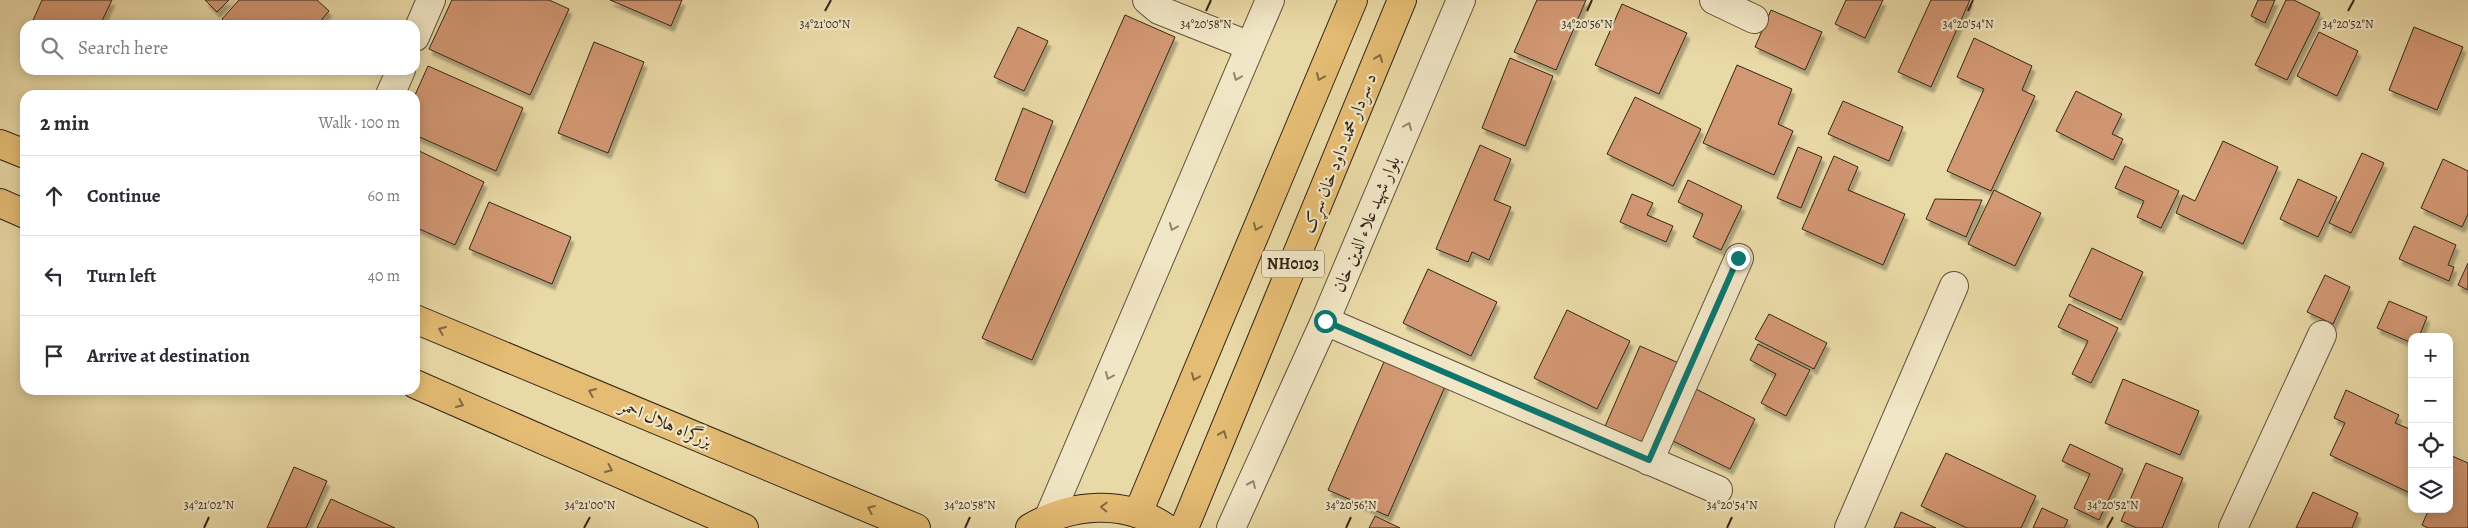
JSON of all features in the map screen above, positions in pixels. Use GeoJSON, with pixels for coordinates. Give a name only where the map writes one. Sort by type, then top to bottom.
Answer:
{"type":"FeatureCollection","features":[{"type":"Feature","properties":{"kind":"highway","name":"NH0103"},"geometry":{"type":"LineString","coordinates":[[1138,513],[1353,0]]}},
{"type":"Feature","properties":{"kind":"highway","name":"د سردار محمد داود خان سړک"},"geometry":{"type":"LineString","coordinates":[[1184,528],[1402,0]]}},
{"type":"Feature","properties":{"kind":"highway"},"geometry":{"type":"LineString","coordinates":[[0,144],[20,152]]}},
{"type":"Feature","properties":{"kind":"highway"},"geometry":{"type":"LineString","coordinates":[[0,203],[20,212]]}},
{"type":"Feature","properties":{"kind":"highway","name":"بزرگراه هلال احمر"},"geometry":{"type":"LineString","coordinates":[[420,321],[916,528]]}},
{"type":"Feature","properties":{"kind":"highway"},"geometry":{"type":"LineString","coordinates":[[420,386],[744,528]]}},
{"type":"Feature","properties":{"kind":"highway"},"geometry":{"type":"LineString","coordinates":[[1040,522],[1086,507],[1112,507],[1138,513],[1166,528]]}},
{"type":"Feature","properties":{"kind":"street"},"geometry":{"type":"LineString","coordinates":[[420,26],[431,0]]}},
{"type":"Feature","properties":{"kind":"street"},"geometry":{"type":"LineString","coordinates":[[1147,0],[1159,10],[1250,46]]}},
{"type":"Feature","properties":{"kind":"street"},"geometry":{"type":"LineString","coordinates":[[1040,522],[1270,0]]}},
{"type":"Feature","properties":{"kind":"street","name":"بلوار شهید علاء الدین خان"},"geometry":{"type":"LineString","coordinates":[[1232,528],[1325,321],[1461,0]]}},
{"type":"Feature","properties":{"kind":"street"},"geometry":{"type":"LineString","coordinates":[[1714,0],[1754,20]]}},
{"type":"Feature","properties":{"kind":"street"},"geometry":{"type":"LineString","coordinates":[[392,90],[399,75]]}},
{"type":"Feature","properties":{"kind":"street"},"geometry":{"type":"LineString","coordinates":[[1649,460],[1738,258]]}},
{"type":"Feature","properties":{"kind":"street"},"geometry":{"type":"LineString","coordinates":[[1849,528],[1954,286]]}},
{"type":"Feature","properties":{"kind":"street"},"geometry":{"type":"LineString","coordinates":[[1325,321],[1718,490]]}},
{"type":"Feature","properties":{"kind":"street"},"geometry":{"type":"LineString","coordinates":[[2233,528],[2322,335]]}},
{"type":"Feature","properties":{"kind":"building"},"geometry":{"type":"Polygon","coordinates":[[[42,0],[112,0],[102,20],[33,20],[42,0]]]}},
{"type":"Feature","properties":{"kind":"building"},"geometry":{"type":"Polygon","coordinates":[[[205,0],[229,0],[217,12],[205,0]]]}},
{"type":"Feature","properties":{"kind":"building"},"geometry":{"type":"Polygon","coordinates":[[[239,0],[317,0],[329,11],[321,20],[222,19],[239,0]]]}},
{"type":"Feature","properties":{"kind":"building"},"geometry":{"type":"Polygon","coordinates":[[[452,0],[549,0],[569,9],[530,95],[429,49],[452,0]]]}},
{"type":"Feature","properties":{"kind":"building"},"geometry":{"type":"Polygon","coordinates":[[[610,0],[682,0],[671,26],[610,0]]]}},
{"type":"Feature","properties":{"kind":"building"},"geometry":{"type":"Polygon","coordinates":[[[1537,0],[1586,0],[1556,70],[1514,52],[1537,0]]]}},
{"type":"Feature","properties":{"kind":"building"},"geometry":{"type":"Polygon","coordinates":[[[1846,0],[1883,0],[1865,38],[1835,24],[1846,0]]]}},
{"type":"Feature","properties":{"kind":"building"},"geometry":{"type":"Polygon","coordinates":[[[1931,0],[1970,0],[1931,87],[1898,72],[1931,0]]]}},
{"type":"Feature","properties":{"kind":"building"},"geometry":{"type":"Polygon","coordinates":[[[2258,0],[2275,0],[2265,23],[2251,16],[2258,0]]]}},
{"type":"Feature","properties":{"kind":"building"},"geometry":{"type":"Polygon","coordinates":[[[2286,0],[2294,0],[2320,13],[2287,80],[2255,65],[2286,0]]]}},
{"type":"Feature","properties":{"kind":"building"},"geometry":{"type":"Polygon","coordinates":[[[1622,4],[1687,33],[1659,94],[1595,65],[1622,4]]]}},
{"type":"Feature","properties":{"kind":"building"},"geometry":{"type":"Polygon","coordinates":[[[1771,10],[1822,32],[1805,70],[1755,47],[1771,10]]]}},
{"type":"Feature","properties":{"kind":"building"},"geometry":{"type":"Polygon","coordinates":[[[1125,15],[1175,37],[1032,360],[982,338],[1125,15]]]}},
{"type":"Feature","properties":{"kind":"building"},"geometry":{"type":"Polygon","coordinates":[[[1018,27],[1048,41],[1024,91],[994,77],[1018,27]]]}},
{"type":"Feature","properties":{"kind":"building"},"geometry":{"type":"Polygon","coordinates":[[[2414,27],[2463,47],[2437,110],[2389,90],[2414,27]]]}},
{"type":"Feature","properties":{"kind":"building"},"geometry":{"type":"Polygon","coordinates":[[[2319,32],[2358,51],[2337,96],[2297,76],[2319,32]]]}},
{"type":"Feature","properties":{"kind":"building"},"geometry":{"type":"Polygon","coordinates":[[[1974,38],[2032,66],[2022,90],[2035,96],[1991,191],[1947,171],[1984,89],[1957,77],[1974,38]]]}},
{"type":"Feature","properties":{"kind":"building"},"geometry":{"type":"Polygon","coordinates":[[[594,42],[644,62],[608,153],[558,133],[594,42]]]}},
{"type":"Feature","properties":{"kind":"building"},"geometry":{"type":"Polygon","coordinates":[[[1510,58],[1553,76],[1525,146],[1482,128],[1510,58]]]}},
{"type":"Feature","properties":{"kind":"building"},"geometry":{"type":"Polygon","coordinates":[[[1737,65],[1792,89],[1778,124],[1793,131],[1774,175],[1703,143],[1737,65]]]}},
{"type":"Feature","properties":{"kind":"building"},"geometry":{"type":"Polygon","coordinates":[[[428,66],[523,108],[496,171],[420,137],[420,90],[417,90],[428,66]]]}},
{"type":"Feature","properties":{"kind":"building"},"geometry":{"type":"Polygon","coordinates":[[[2076,91],[2122,114],[2112,134],[2123,139],[2113,160],[2056,131],[2076,91]]]}},
{"type":"Feature","properties":{"kind":"building"},"geometry":{"type":"Polygon","coordinates":[[[1635,97],[1701,129],[1673,186],[1607,154],[1635,97]]]}},
{"type":"Feature","properties":{"kind":"building"},"geometry":{"type":"Polygon","coordinates":[[[1843,101],[1903,127],[1889,161],[1828,134],[1843,101]]]}},
{"type":"Feature","properties":{"kind":"building"},"geometry":{"type":"Polygon","coordinates":[[[1023,108],[1053,121],[1025,193],[995,180],[1023,108]]]}},
{"type":"Feature","properties":{"kind":"building"},"geometry":{"type":"Polygon","coordinates":[[[2223,141],[2278,167],[2243,244],[2176,213],[2183,195],[2195,201],[2223,141]]]}},
{"type":"Feature","properties":{"kind":"building"},"geometry":{"type":"Polygon","coordinates":[[[1480,145],[1511,159],[1494,200],[1511,207],[1489,260],[1472,252],[1468,262],[1436,249],[1480,145]]]}},
{"type":"Feature","properties":{"kind":"building"},"geometry":{"type":"Polygon","coordinates":[[[1798,147],[1822,157],[1801,208],[1777,198],[1798,147]]]}},
{"type":"Feature","properties":{"kind":"building"},"geometry":{"type":"Polygon","coordinates":[[[420,151],[484,182],[455,245],[420,229],[420,151]]]}},
{"type":"Feature","properties":{"kind":"building"},"geometry":{"type":"Polygon","coordinates":[[[2362,153],[2384,163],[2351,233],[2329,223],[2362,153]]]}},
{"type":"Feature","properties":{"kind":"building"},"geometry":{"type":"Polygon","coordinates":[[[1834,156],[1858,167],[1848,190],[1905,214],[1883,265],[1802,229],[1834,156]]]}},
{"type":"Feature","properties":{"kind":"building"},"geometry":{"type":"Polygon","coordinates":[[[2443,159],[2468,171],[2468,214],[2462,227],[2421,208],[2443,159]]]}},
{"type":"Feature","properties":{"kind":"building"},"geometry":{"type":"Polygon","coordinates":[[[2125,166],[2179,191],[2161,228],[2137,217],[2144,201],[2115,188],[2125,166]]]}},
{"type":"Feature","properties":{"kind":"building"},"geometry":{"type":"Polygon","coordinates":[[[2298,179],[2337,197],[2318,237],[2280,219],[2298,179]]]}},
{"type":"Feature","properties":{"kind":"building"},"geometry":{"type":"Polygon","coordinates":[[[1688,180],[1742,206],[1721,250],[1693,237],[1703,214],[1678,202],[1688,180]]]}},
{"type":"Feature","properties":{"kind":"building"},"geometry":{"type":"Polygon","coordinates":[[[1994,190],[2041,213],[2015,266],[1968,244],[1994,190]]]}},
{"type":"Feature","properties":{"kind":"building"},"geometry":{"type":"Polygon","coordinates":[[[1632,194],[1653,203],[1647,215],[1673,226],[1666,242],[1620,222],[1632,194]]]}},
{"type":"Feature","properties":{"kind":"building"},"geometry":{"type":"Polygon","coordinates":[[[1935,199],[1982,200],[1966,237],[1926,219],[1935,199]]]}},
{"type":"Feature","properties":{"kind":"building"},"geometry":{"type":"Polygon","coordinates":[[[489,202],[571,237],[552,284],[469,249],[489,202]]]}},
{"type":"Feature","properties":{"kind":"building"},"geometry":{"type":"Polygon","coordinates":[[[2414,226],[2456,245],[2448,265],[2454,267],[2449,281],[2399,259],[2414,226]]]}},
{"type":"Feature","properties":{"kind":"building"},"geometry":{"type":"Polygon","coordinates":[[[2092,248],[2143,272],[2121,320],[2069,296],[2092,248]]]}},
{"type":"Feature","properties":{"kind":"building"},"geometry":{"type":"Polygon","coordinates":[[[2468,263],[2468,290],[2458,285],[2468,263]]]}},
{"type":"Feature","properties":{"kind":"building"},"geometry":{"type":"Polygon","coordinates":[[[1428,269],[1497,302],[1471,356],[1403,323],[1428,269]]]}},
{"type":"Feature","properties":{"kind":"building"},"geometry":{"type":"Polygon","coordinates":[[[2325,275],[2350,287],[2333,324],[2307,312],[2325,275]]]}},
{"type":"Feature","properties":{"kind":"building"},"geometry":{"type":"Polygon","coordinates":[[[2389,301],[2427,317],[2421,333],[2408,333],[2408,341],[2377,328],[2389,301]]]}},
{"type":"Feature","properties":{"kind":"building"},"geometry":{"type":"Polygon","coordinates":[[[2069,304],[2118,328],[2091,383],[2072,374],[2088,341],[2058,327],[2069,304]]]}},
{"type":"Feature","properties":{"kind":"building"},"geometry":{"type":"Polygon","coordinates":[[[1567,310],[1630,341],[1597,409],[1534,378],[1567,310]]]}},
{"type":"Feature","properties":{"kind":"building"},"geometry":{"type":"Polygon","coordinates":[[[1769,314],[1827,343],[1814,369],[1755,339],[1769,314]]]}},
{"type":"Feature","properties":{"kind":"building"},"geometry":{"type":"Polygon","coordinates":[[[1758,344],[1810,370],[1786,416],[1761,403],[1776,374],[1750,360],[1758,344]]]}},
{"type":"Feature","properties":{"kind":"building"},"geometry":{"type":"Polygon","coordinates":[[[1640,346],[1681,364],[1644,449],[1603,431],[1640,346]]]}},
{"type":"Feature","properties":{"kind":"building"},"geometry":{"type":"Polygon","coordinates":[[[1387,355],[1447,382],[1388,516],[1328,490],[1387,355]]]}},
{"type":"Feature","properties":{"kind":"building"},"geometry":{"type":"Polygon","coordinates":[[[2123,379],[2199,411],[2180,455],[2105,423],[2123,379]]]}},
{"type":"Feature","properties":{"kind":"building"},"geometry":{"type":"Polygon","coordinates":[[[1692,387],[1755,419],[1730,469],[1667,438],[1692,387]]]}},
{"type":"Feature","properties":{"kind":"building"},"geometry":{"type":"Polygon","coordinates":[[[2346,390],[2399,415],[2395,423],[2408,428],[2408,492],[2330,455],[2345,423],[2334,418],[2346,390]]]}},
{"type":"Feature","properties":{"kind":"building"},"geometry":{"type":"Polygon","coordinates":[[[2070,444],[2123,469],[2099,520],[2074,508],[2090,474],[2062,461],[2070,444]]]}},
{"type":"Feature","properties":{"kind":"building"},"geometry":{"type":"Polygon","coordinates":[[[1946,453],[2036,496],[2021,528],[1967,528],[1921,506],[1946,453]]]}},
{"type":"Feature","properties":{"kind":"building"},"geometry":{"type":"Polygon","coordinates":[[[2453,456],[2468,463],[2468,528],[2428,528],[2422,525],[2427,513],[2453,513],[2453,456]]]}},
{"type":"Feature","properties":{"kind":"building"},"geometry":{"type":"Polygon","coordinates":[[[2146,463],[2183,478],[2162,528],[2137,528],[2121,521],[2146,463]]]}},
{"type":"Feature","properties":{"kind":"building"},"geometry":{"type":"Polygon","coordinates":[[[294,467],[327,481],[306,528],[267,528],[294,467]]]}},
{"type":"Feature","properties":{"kind":"building"},"geometry":{"type":"Polygon","coordinates":[[[2313,492],[2358,513],[2352,528],[2296,528],[2313,492]]]}},
{"type":"Feature","properties":{"kind":"building"},"geometry":{"type":"Polygon","coordinates":[[[331,499],[395,528],[317,528],[331,499]]]}},
{"type":"Feature","properties":{"kind":"building"},"geometry":{"type":"Polygon","coordinates":[[[2042,508],[2068,520],[2064,528],[2033,528],[2042,508]]]}},
{"type":"Feature","properties":{"kind":"building"},"geometry":{"type":"Polygon","coordinates":[[[1901,512],[1936,528],[1894,528],[1901,512]]]}},
{"type":"Feature","properties":{"kind":"building"},"geometry":{"type":"Polygon","coordinates":[[[1375,516],[1400,528],[1369,528],[1375,516]]]}},
{"type":"Feature","properties":{"kind":"route"},"geometry":{"type":"LineString","coordinates":[[1325,321],[1649,460],[1738,258]]}}]}
